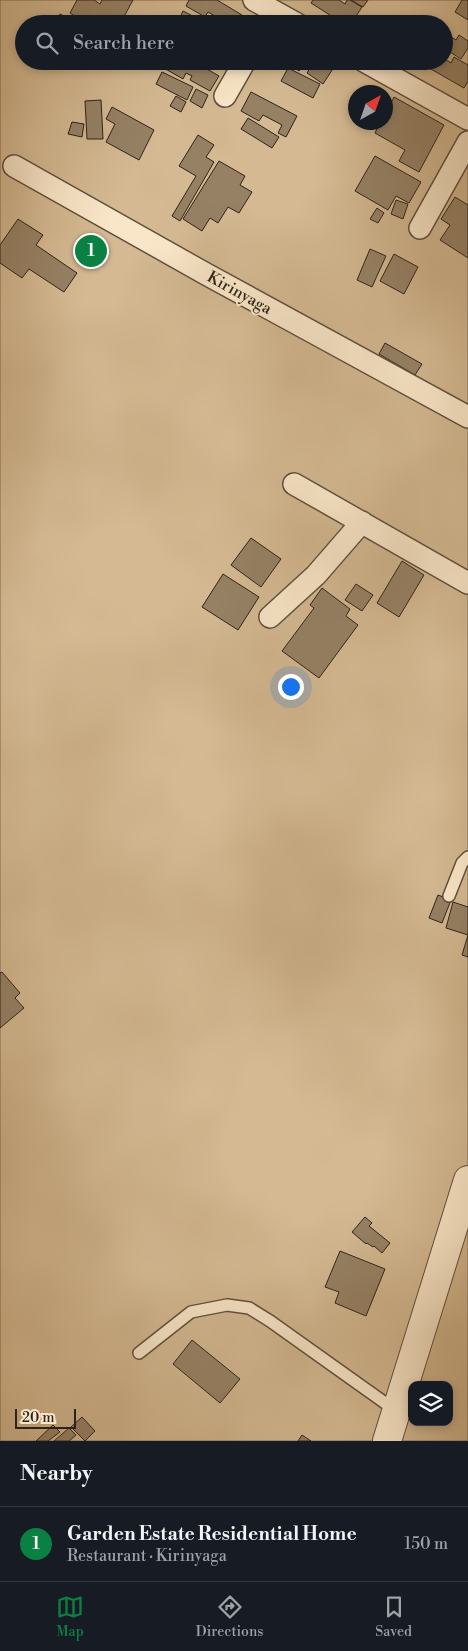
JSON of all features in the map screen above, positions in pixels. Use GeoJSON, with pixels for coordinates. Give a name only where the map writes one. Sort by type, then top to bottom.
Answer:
{"type":"FeatureCollection","features":[{"type":"Feature","properties":{"kind":"street"},"geometry":{"type":"LineString","coordinates":[[254,0],[273,12]]}},
{"type":"Feature","properties":{"kind":"street"},"geometry":{"type":"LineString","coordinates":[[225,96],[240,70]]}},
{"type":"Feature","properties":{"kind":"street"},"geometry":{"type":"LineString","coordinates":[[380,70],[468,119]]}},
{"type":"Feature","properties":{"kind":"street"},"geometry":{"type":"LineString","coordinates":[[420,228],[468,142]]}},
{"type":"Feature","properties":{"kind":"street","name":"Kirinyaga"},"geometry":{"type":"LineString","coordinates":[[14,166],[206,274],[468,417]]}},
{"type":"Feature","properties":{"kind":"street"},"geometry":{"type":"LineString","coordinates":[[294,484],[468,583]]}},
{"type":"Feature","properties":{"kind":"street"},"geometry":{"type":"LineString","coordinates":[[270,617],[316,575],[362,522]]}},
{"type":"Feature","properties":{"kind":"street"},"geometry":{"type":"LineString","coordinates":[[387,1441],[468,1180]]}},
{"type":"Feature","properties":{"kind":"lane"},"geometry":{"type":"LineString","coordinates":[[449,896],[462,863],[468,857]]}},
{"type":"Feature","properties":{"kind":"lane"},"geometry":{"type":"LineString","coordinates":[[139,1353],[191,1312],[227,1304],[249,1308],[396,1411]]}},
{"type":"Feature","properties":{"kind":"shaded area"},"geometry":{"type":"Polygon","coordinates":[[[0,0],[468,0],[468,1441],[0,1441],[0,0]]]}},
{"type":"Feature","properties":{"kind":"building"},"geometry":{"type":"Polygon","coordinates":[[[77,0],[94,0],[100,4],[102,0],[133,0],[125,15],[73,15],[70,13],[77,0]]]}},
{"type":"Feature","properties":{"kind":"building"},"geometry":{"type":"Polygon","coordinates":[[[189,0],[217,0],[242,15],[213,15],[208,12],[206,15],[202,15],[186,6],[189,0]]]}},
{"type":"Feature","properties":{"kind":"building"},"geometry":{"type":"Polygon","coordinates":[[[313,0],[339,0],[345,4],[347,0],[350,0],[362,7],[357,15],[330,15],[311,3],[313,0]]]}},
{"type":"Feature","properties":{"kind":"building"},"geometry":{"type":"Polygon","coordinates":[[[351,0],[368,0],[363,7],[351,0]]]}},
{"type":"Feature","properties":{"kind":"building"},"geometry":{"type":"Polygon","coordinates":[[[462,0],[468,0],[468,20],[455,12],[462,0]]]}},
{"type":"Feature","properties":{"kind":"building"},"geometry":{"type":"Polygon","coordinates":[[[183,11],[191,15],[181,15],[183,11]]]}},
{"type":"Feature","properties":{"kind":"building"},"geometry":{"type":"Polygon","coordinates":[[[459,35],[468,41],[468,48],[461,59],[453,54],[453,38],[456,40],[459,35]]]}},
{"type":"Feature","properties":{"kind":"building"},"geometry":{"type":"Polygon","coordinates":[[[454,57],[468,65],[468,81],[464,88],[433,70],[453,70],[454,57]]]}},
{"type":"Feature","properties":{"kind":"building"},"geometry":{"type":"Polygon","coordinates":[[[167,70],[209,70],[219,76],[210,91],[190,80],[192,76],[186,73],[183,79],[167,70]]]}},
{"type":"Feature","properties":{"kind":"building"},"geometry":{"type":"Polygon","coordinates":[[[287,70],[292,70],[320,84],[313,98],[281,81],[287,70]]]}},
{"type":"Feature","properties":{"kind":"building"},"geometry":{"type":"Polygon","coordinates":[[[309,70],[332,70],[323,84],[307,73],[309,70]]]}},
{"type":"Feature","properties":{"kind":"building"},"geometry":{"type":"Polygon","coordinates":[[[162,72],[193,87],[187,100],[156,84],[162,72]]]}},
{"type":"Feature","properties":{"kind":"building"},"geometry":{"type":"Polygon","coordinates":[[[196,89],[208,95],[202,108],[190,101],[196,89]]]}},
{"type":"Feature","properties":{"kind":"building"},"geometry":{"type":"Polygon","coordinates":[[[251,92],[297,116],[286,137],[278,133],[282,125],[263,115],[259,121],[241,111],[251,92]]]}},
{"type":"Feature","properties":{"kind":"building"},"geometry":{"type":"Polygon","coordinates":[[[176,96],[186,102],[181,112],[170,106],[176,96]]]}},
{"type":"Feature","properties":{"kind":"building"},"geometry":{"type":"Polygon","coordinates":[[[394,97],[444,125],[419,172],[399,161],[405,150],[375,133],[376,130],[393,130],[394,97]]]}},
{"type":"Feature","properties":{"kind":"building"},"geometry":{"type":"Polygon","coordinates":[[[101,100],[103,139],[87,139],[85,101],[101,100]]]}},
{"type":"Feature","properties":{"kind":"building"},"geometry":{"type":"Polygon","coordinates":[[[112,107],[154,130],[139,160],[106,142],[115,124],[106,119],[112,107]]]}},
{"type":"Feature","properties":{"kind":"building"},"geometry":{"type":"Polygon","coordinates":[[[248,118],[279,137],[272,148],[241,129],[248,118]]]}},
{"type":"Feature","properties":{"kind":"building"},"geometry":{"type":"Polygon","coordinates":[[[72,122],[84,124],[82,137],[68,134],[72,122]]]}},
{"type":"Feature","properties":{"kind":"building"},"geometry":{"type":"Polygon","coordinates":[[[198,135],[214,145],[206,157],[214,162],[180,221],[172,216],[196,176],[179,166],[198,135]]]}},
{"type":"Feature","properties":{"kind":"building"},"geometry":{"type":"Polygon","coordinates":[[[375,156],[421,182],[409,203],[396,196],[388,210],[355,191],[375,156]]]}},
{"type":"Feature","properties":{"kind":"building"},"geometry":{"type":"Polygon","coordinates":[[[219,161],[245,176],[240,185],[252,192],[239,213],[228,207],[218,223],[210,218],[202,231],[183,219],[219,161]]]}},
{"type":"Feature","properties":{"kind":"building"},"geometry":{"type":"Polygon","coordinates":[[[455,197],[468,205],[468,258],[440,240],[450,225],[441,219],[455,197]]]}},
{"type":"Feature","properties":{"kind":"building"},"geometry":{"type":"Polygon","coordinates":[[[396,200],[408,204],[403,219],[391,214],[396,200]]]}},
{"type":"Feature","properties":{"kind":"building"},"geometry":{"type":"Polygon","coordinates":[[[377,208],[384,213],[378,223],[370,219],[377,208]]]}},
{"type":"Feature","properties":{"kind":"building"},"geometry":{"type":"Polygon","coordinates":[[[18,219],[43,235],[36,245],[77,273],[64,292],[29,269],[22,278],[0,263],[0,245],[18,219]]]}},
{"type":"Feature","properties":{"kind":"building"},"geometry":{"type":"Polygon","coordinates":[[[370,249],[386,256],[372,287],[357,280],[370,249]]]}},
{"type":"Feature","properties":{"kind":"building"},"geometry":{"type":"Polygon","coordinates":[[[394,254],[418,267],[404,294],[380,281],[394,254]]]}},
{"type":"Feature","properties":{"kind":"building"},"geometry":{"type":"Polygon","coordinates":[[[385,343],[422,364],[415,375],[379,354],[385,343]]]}},
{"type":"Feature","properties":{"kind":"building"},"geometry":{"type":"Polygon","coordinates":[[[251,538],[281,559],[261,587],[231,565],[251,538]]]}},
{"type":"Feature","properties":{"kind":"building"},"geometry":{"type":"Polygon","coordinates":[[[402,561],[424,575],[399,617],[377,603],[402,561]]]}},
{"type":"Feature","properties":{"kind":"building"},"geometry":{"type":"Polygon","coordinates":[[[223,574],[259,597],[238,630],[202,607],[223,574]]]}},
{"type":"Feature","properties":{"kind":"building"},"geometry":{"type":"Polygon","coordinates":[[[356,584],[373,595],[362,611],[345,600],[356,584]]]}},
{"type":"Feature","properties":{"kind":"building"},"geometry":{"type":"Polygon","coordinates":[[[322,588],[350,609],[346,616],[358,625],[319,678],[282,651],[314,608],[310,605],[322,588]]]}},
{"type":"Feature","properties":{"kind":"building"},"geometry":{"type":"Polygon","coordinates":[[[438,895],[451,900],[442,923],[429,918],[438,895]]]}},
{"type":"Feature","properties":{"kind":"building"},"geometry":{"type":"Polygon","coordinates":[[[453,902],[468,907],[468,935],[446,928],[453,902]]]}},
{"type":"Feature","properties":{"kind":"building"},"geometry":{"type":"Polygon","coordinates":[[[468,935],[468,957],[462,955],[468,935]]]}},
{"type":"Feature","properties":{"kind":"building"},"geometry":{"type":"Polygon","coordinates":[[[2,972],[20,993],[15,998],[24,1008],[0,1028],[0,973],[2,972]]]}},
{"type":"Feature","properties":{"kind":"building"},"geometry":{"type":"Polygon","coordinates":[[[365,1217],[372,1223],[369,1226],[390,1243],[382,1253],[374,1246],[366,1244],[352,1232],[365,1217]]]}},
{"type":"Feature","properties":{"kind":"building"},"geometry":{"type":"Polygon","coordinates":[[[340,1251],[385,1269],[366,1316],[335,1303],[339,1292],[325,1287],[340,1251]]]}},
{"type":"Feature","properties":{"kind":"building"},"geometry":{"type":"Polygon","coordinates":[[[192,1340],[240,1379],[220,1403],[173,1364],[192,1340]]]}},
{"type":"Feature","properties":{"kind":"building"},"geometry":{"type":"Polygon","coordinates":[[[82,1417],[95,1431],[85,1441],[71,1427],[82,1417]]]}},
{"type":"Feature","properties":{"kind":"building"},"geometry":{"type":"Polygon","coordinates":[[[53,1425],[60,1432],[48,1441],[36,1441],[53,1425]]]}},
{"type":"Feature","properties":{"kind":"building"},"geometry":{"type":"Polygon","coordinates":[[[69,1428],[76,1435],[69,1441],[54,1441],[69,1428]]]}},
{"type":"Feature","properties":{"kind":"building"},"geometry":{"type":"Polygon","coordinates":[[[302,1435],[311,1441],[298,1441],[302,1435]]]}},
{"type":"Feature","properties":{"kind":"place","name":"Garden Estate Residential Home"},"geometry":{"type":"Point","coordinates":[91,251]}}]}
